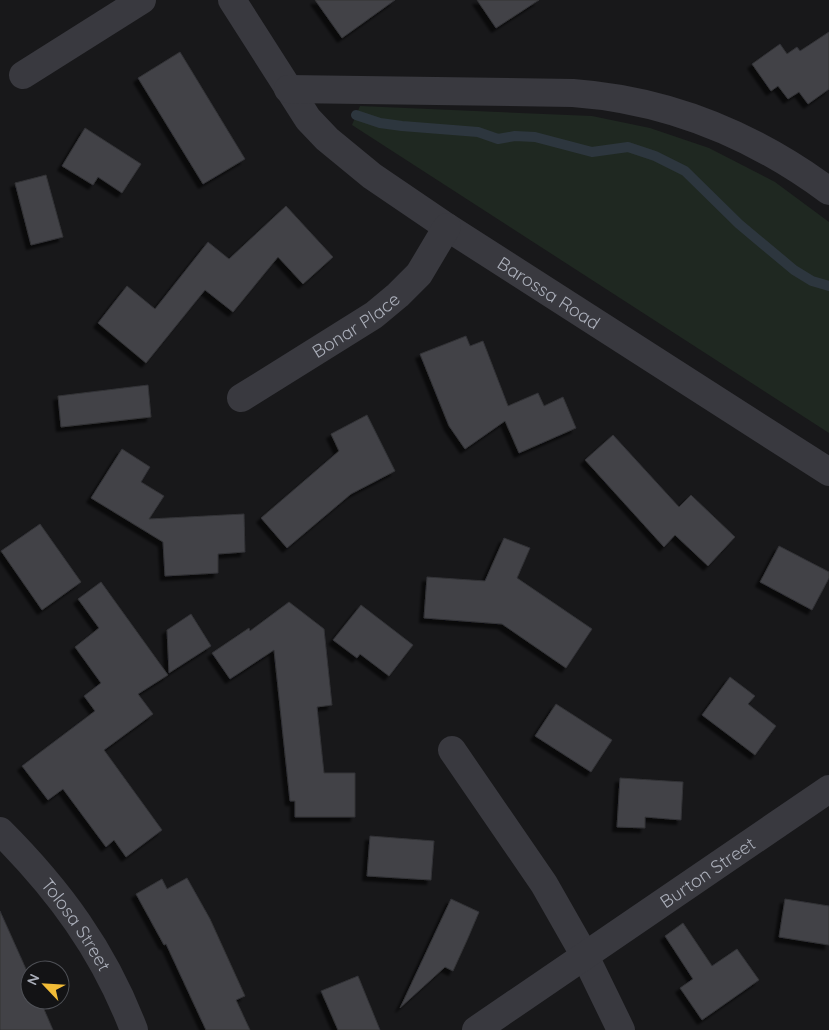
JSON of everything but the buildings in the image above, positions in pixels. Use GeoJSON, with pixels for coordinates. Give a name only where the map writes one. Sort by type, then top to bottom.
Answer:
{"type":"FeatureCollection","features":[{"type":"Feature","properties":{"kind":"street"},"geometry":{"type":"LineString","coordinates":[[23,76],[142,0]]}},
{"type":"Feature","properties":{"kind":"street","name":"Barossa Road"},"geometry":{"type":"LineString","coordinates":[[232,0],[308,118],[327,139],[372,176],[447,227],[829,472]]}},
{"type":"Feature","properties":{"kind":"street"},"geometry":{"type":"LineString","coordinates":[[288,89],[573,94],[603,96],[642,103],[729,131],[783,160],[829,191]]}},
{"type":"Feature","properties":{"kind":"street","name":"Bonar Place"},"geometry":{"type":"LineString","coordinates":[[242,398],[380,310],[398,295],[419,274],[447,227]]}},
{"type":"Feature","properties":{"kind":"street"},"geometry":{"type":"LineString","coordinates":[[452,750],[544,884],[585,956],[621,1030]]}},
{"type":"Feature","properties":{"kind":"street","name":"Burton Street"},"geometry":{"type":"LineString","coordinates":[[476,1030],[829,789]]}},
{"type":"Feature","properties":{"kind":"street","name":"Tolosa Street"},"geometry":{"type":"LineString","coordinates":[[0,831],[48,884],[77,920],[103,962],[126,1008],[134,1030]]}},
{"type":"Feature","properties":{"kind":"shaded area"},"geometry":{"type":"Polygon","coordinates":[[[360,106],[592,116],[650,128],[709,148],[775,182],[829,222],[829,433],[352,125],[360,106]]]}},
{"type":"Feature","properties":{"kind":"waterway"},"geometry":{"type":"LineString","coordinates":[[356,115],[380,123],[478,132],[498,139],[515,136],[535,137],[592,152],[628,147],[655,156],[685,171],[739,224],[794,270],[812,281],[829,286]]}}]}
